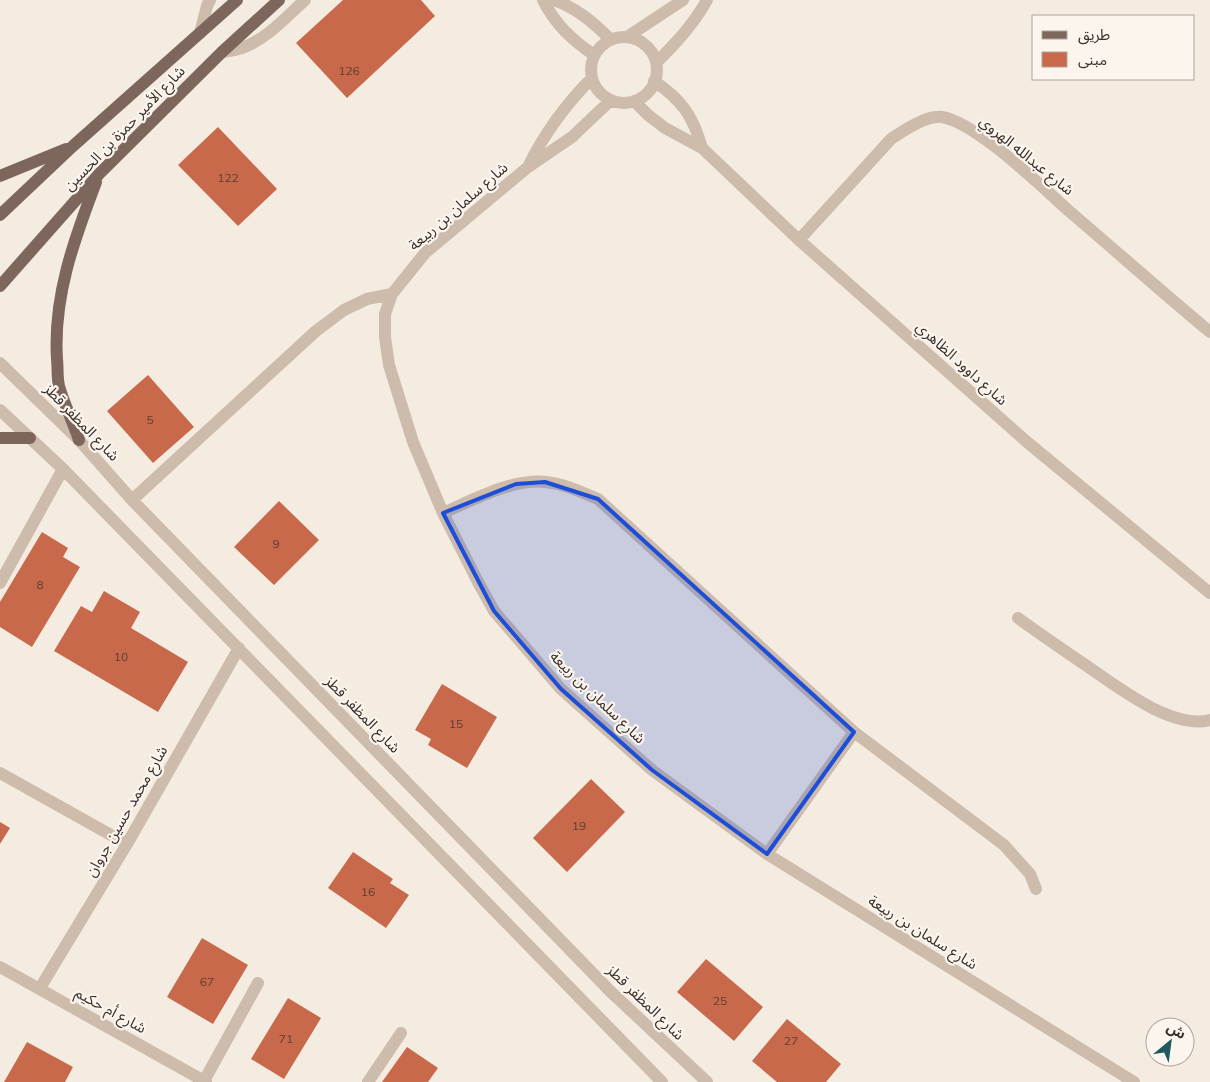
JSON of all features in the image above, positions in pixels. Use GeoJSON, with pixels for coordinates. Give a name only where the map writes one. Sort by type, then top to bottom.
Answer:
{"type":"FeatureCollection","features":[{"type":"Feature","properties":{"kind":"main road","name":"شارع الأمير حمزة بن الحسين"},"geometry":{"type":"LineString","coordinates":[[0,215],[73,146],[237,0]]}},
{"type":"Feature","properties":{"kind":"main road","name":"شارع الأمير حمزة بن الحسين"},"geometry":{"type":"LineString","coordinates":[[0,286],[99,174],[222,52],[279,0]]}},
{"type":"Feature","properties":{"kind":"main road"},"geometry":{"type":"LineString","coordinates":[[1,176],[73,146]]}},
{"type":"Feature","properties":{"kind":"main road"},"geometry":{"type":"LineString","coordinates":[[79,440],[59,385],[56,349],[58,313],[73,242],[99,174]]}},
{"type":"Feature","properties":{"kind":"main road"},"geometry":{"type":"LineString","coordinates":[[0,438],[30,438]]}},
{"type":"Feature","properties":{"kind":"street"},"geometry":{"type":"LineString","coordinates":[[200,33],[210,0]]}},
{"type":"Feature","properties":{"kind":"street"},"geometry":{"type":"LineString","coordinates":[[222,52],[240,49],[259,40],[305,0]]}},
{"type":"Feature","properties":{"kind":"street"},"geometry":{"type":"LineString","coordinates":[[543,0],[562,30],[577,44],[594,55]]}},
{"type":"Feature","properties":{"kind":"street"},"geometry":{"type":"LineString","coordinates":[[554,0],[579,12],[611,40]]}},
{"type":"Feature","properties":{"kind":"street"},"geometry":{"type":"LineString","coordinates":[[627,37],[637,40],[645,46],[652,53],[656,63],[654,81],[646,94],[634,101],[622,103],[602,95],[596,87],[591,70],[594,55],[604,43],[627,37],[683,0]]}},
{"type":"Feature","properties":{"kind":"street"},"geometry":{"type":"LineString","coordinates":[[656,63],[690,26],[707,0]]}},
{"type":"Feature","properties":{"kind":"street","name":"شارع سلمان بن ربيعة"},"geometry":{"type":"LineString","coordinates":[[528,167],[540,142],[555,119],[592,78]]}},
{"type":"Feature","properties":{"kind":"street","name":"شارع داوود الظاهري"},"geometry":{"type":"LineString","coordinates":[[654,81],[672,93],[686,109],[696,128],[702,148]]}},
{"type":"Feature","properties":{"kind":"street","name":"شارع سلمان بن ربيعة"},"geometry":{"type":"LineString","coordinates":[[611,100],[572,137],[528,167],[425,253],[392,294],[385,314],[385,337],[389,365],[413,442],[443,513],[494,611],[561,689],[652,770],[767,854],[1134,1082]]}},
{"type":"Feature","properties":{"kind":"street","name":"شارع داوود الظاهري"},"geometry":{"type":"LineString","coordinates":[[634,101],[648,116],[665,128],[702,148],[799,240],[1026,442],[1210,593]]}},
{"type":"Feature","properties":{"kind":"street","name":"شارع عبدالله الهروي"},"geometry":{"type":"LineString","coordinates":[[799,240],[891,140],[907,128],[926,120],[941,117],[964,125],[1008,157],[1210,332]]}},
{"type":"Feature","properties":{"kind":"street"},"geometry":{"type":"LineString","coordinates":[[132,500],[316,331],[344,310],[367,299],[392,294]]}},
{"type":"Feature","properties":{"kind":"street","name":"شارع المظفر قطز"},"geometry":{"type":"LineString","coordinates":[[0,363],[79,440],[132,500],[611,992],[707,1082]]}},
{"type":"Feature","properties":{"kind":"street"},"geometry":{"type":"LineString","coordinates":[[0,410],[63,469],[662,1082]]}},
{"type":"Feature","properties":{"kind":"street"},"geometry":{"type":"LineString","coordinates":[[0,583],[63,469]]}},
{"type":"Feature","properties":{"kind":"street"},"geometry":{"type":"LineString","coordinates":[[443,513],[516,484],[546,482],[570,488],[598,499],[854,732],[1004,845],[1030,874],[1036,890]]}},
{"type":"Feature","properties":{"kind":"street"},"geometry":{"type":"LineString","coordinates":[[1018,618],[1138,701],[1189,722],[1210,720]]}},
{"type":"Feature","properties":{"kind":"street","name":"شارع محمد حسين جروان"},"geometry":{"type":"LineString","coordinates":[[40,988],[127,844],[239,648]]}},
{"type":"Feature","properties":{"kind":"street"},"geometry":{"type":"LineString","coordinates":[[767,854],[854,732]]}},
{"type":"Feature","properties":{"kind":"street"},"geometry":{"type":"LineString","coordinates":[[0,773],[127,844]]}},
{"type":"Feature","properties":{"kind":"street","name":"شارع أم حكيم"},"geometry":{"type":"LineString","coordinates":[[0,967],[205,1082]]}},
{"type":"Feature","properties":{"kind":"street"},"geometry":{"type":"LineString","coordinates":[[205,1082],[258,983]]}},
{"type":"Feature","properties":{"kind":"street"},"geometry":{"type":"LineString","coordinates":[[368,1082],[401,1033]]}},
{"type":"Feature","properties":{"kind":"highlighted area"},"geometry":{"type":"Polygon","coordinates":[[[545,482],[598,499],[854,732],[767,854],[652,770],[561,689],[494,611],[443,513],[516,484],[545,482]]]}},
{"type":"Feature","properties":{"kind":"building"},"geometry":{"type":"Polygon","coordinates":[[[343,0],[421,0],[435,16],[347,98],[296,43],[343,0]]]}},
{"type":"Feature","properties":{"kind":"building"},"geometry":{"type":"Polygon","coordinates":[[[218,127],[277,189],[238,226],[178,165],[218,127]]]}},
{"type":"Feature","properties":{"kind":"building"},"geometry":{"type":"Polygon","coordinates":[[[148,375],[194,427],[153,463],[107,411],[148,375]]]}},
{"type":"Feature","properties":{"kind":"building"},"geometry":{"type":"Polygon","coordinates":[[[279,501],[319,540],[274,585],[234,547],[279,501]]]}},
{"type":"Feature","properties":{"kind":"building"},"geometry":{"type":"Polygon","coordinates":[[[42,532],[68,548],[63,557],[80,567],[32,647],[0,627],[0,602],[42,532]]]}},
{"type":"Feature","properties":{"kind":"building"},"geometry":{"type":"Polygon","coordinates":[[[104,591],[140,612],[131,628],[188,662],[158,712],[54,651],[81,606],[92,612],[104,591]]]}},
{"type":"Feature","properties":{"kind":"building"},"geometry":{"type":"Polygon","coordinates":[[[442,684],[497,717],[467,768],[428,745],[431,739],[415,730],[442,684]]]}},
{"type":"Feature","properties":{"kind":"building"},"geometry":{"type":"Polygon","coordinates":[[[591,779],[625,812],[567,872],[533,838],[591,779]]]}},
{"type":"Feature","properties":{"kind":"building"},"geometry":{"type":"Polygon","coordinates":[[[0,822],[10,828],[0,844],[0,822]]]}},
{"type":"Feature","properties":{"kind":"building"},"geometry":{"type":"Polygon","coordinates":[[[353,852],[393,879],[390,883],[409,895],[386,928],[328,888],[353,852]]]}},
{"type":"Feature","properties":{"kind":"building"},"geometry":{"type":"Polygon","coordinates":[[[202,938],[248,965],[213,1024],[167,997],[202,938]]]}},
{"type":"Feature","properties":{"kind":"building"},"geometry":{"type":"Polygon","coordinates":[[[706,959],[763,1007],[734,1041],[677,992],[706,959]]]}},
{"type":"Feature","properties":{"kind":"building"},"geometry":{"type":"Polygon","coordinates":[[[288,998],[321,1018],[284,1079],[251,1059],[288,998]]]}},
{"type":"Feature","properties":{"kind":"building"},"geometry":{"type":"Polygon","coordinates":[[[787,1019],[841,1064],[826,1082],[777,1082],[752,1061],[787,1019]]]}},
{"type":"Feature","properties":{"kind":"building"},"geometry":{"type":"Polygon","coordinates":[[[27,1042],[73,1067],[65,1082],[4,1082],[27,1042]]]}},
{"type":"Feature","properties":{"kind":"building"},"geometry":{"type":"Polygon","coordinates":[[[407,1047],[438,1068],[428,1082],[382,1082],[407,1047]]]}}]}
